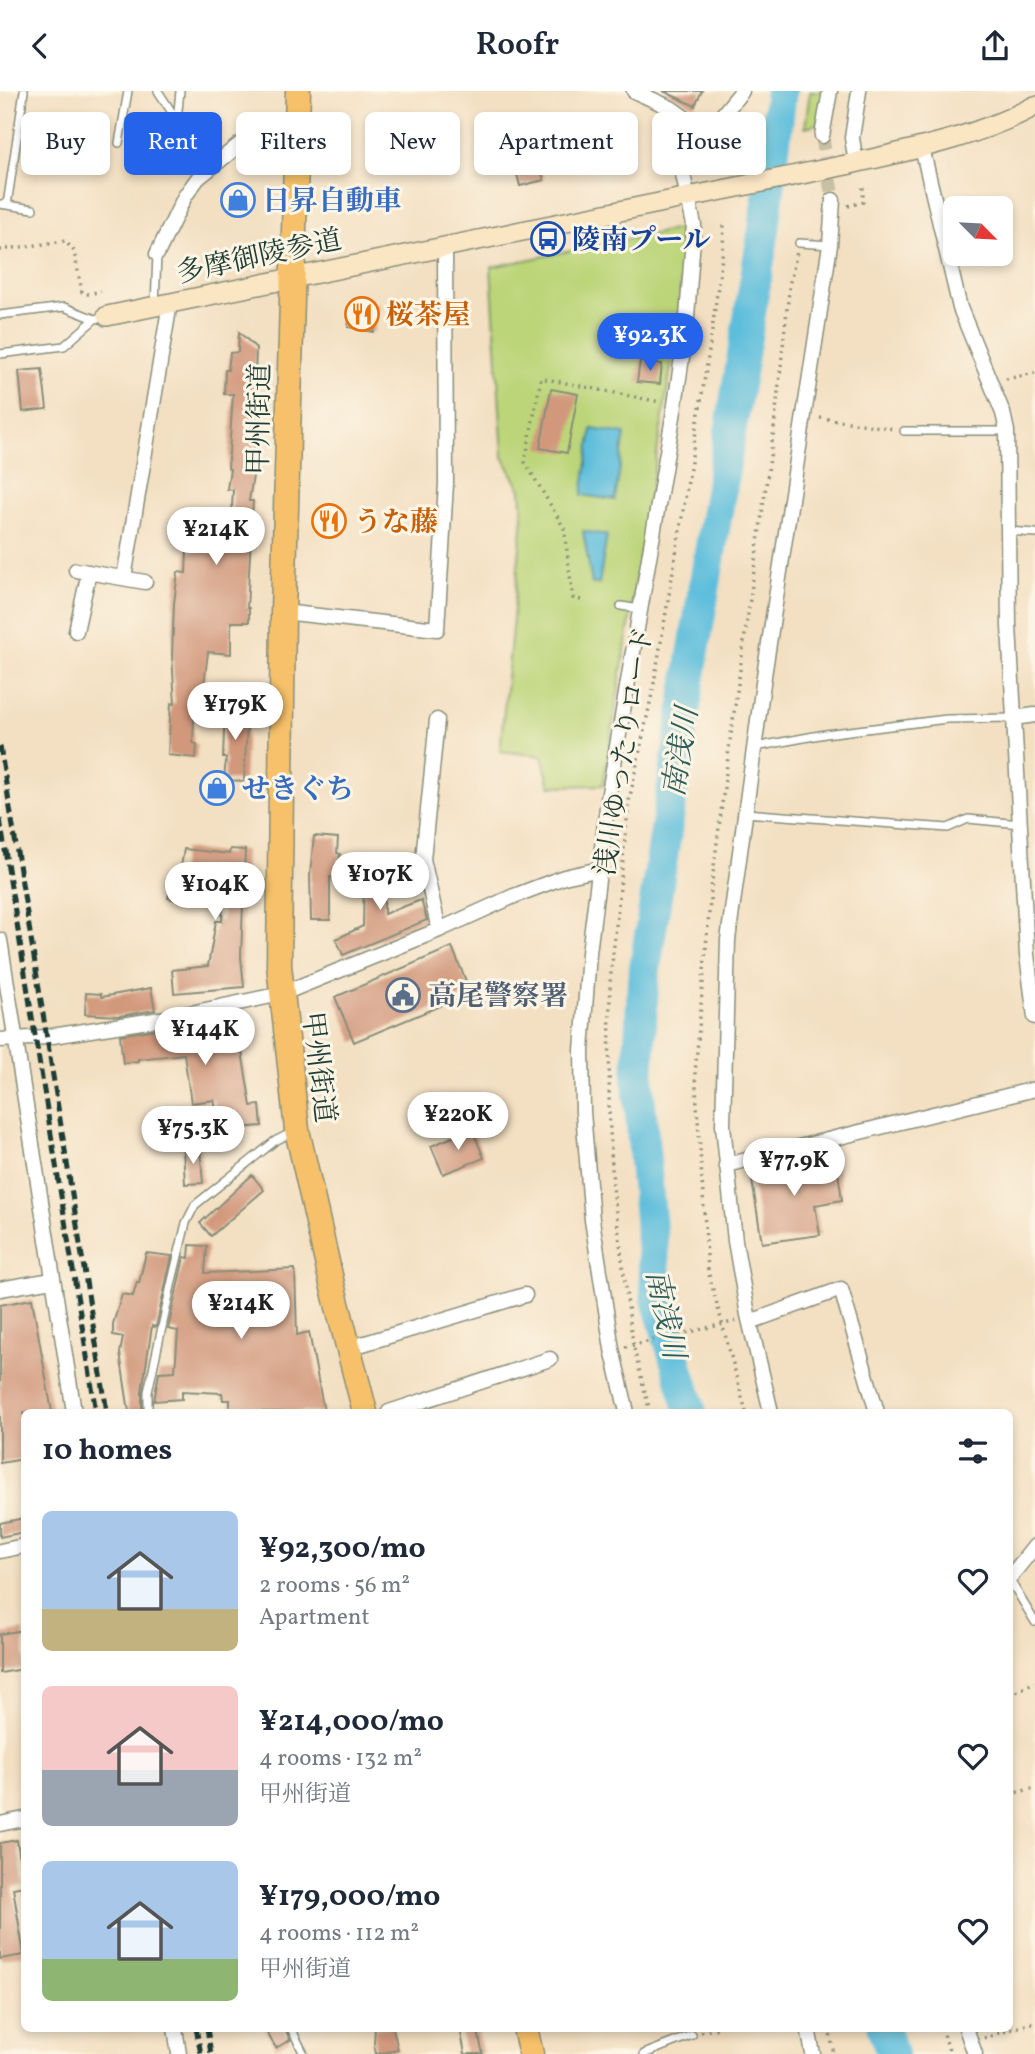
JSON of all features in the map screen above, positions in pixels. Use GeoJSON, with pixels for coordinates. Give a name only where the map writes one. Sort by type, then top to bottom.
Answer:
{"type":"FeatureCollection","features":[{"type":"Feature","properties":{"kind":"highway","name":"甲州街道"},"geometry":{"type":"LineString","coordinates":[[297,112],[298,91]]}},
{"type":"Feature","properties":{"kind":"highway","name":"甲州街道"},"geometry":{"type":"LineString","coordinates":[[295,175],[284,612],[279,955],[281,994],[297,1130],[317,1222],[364,1409]]}},
{"type":"Feature","properties":{"kind":"highway"},"geometry":{"type":"LineString","coordinates":[[525,2032],[531,2054]]}},
{"type":"Feature","properties":{"kind":"main road","name":"多摩御陵参道"},"geometry":{"type":"LineString","coordinates":[[101,317],[922,148],[980,131],[1035,106]]}},
{"type":"Feature","properties":{"kind":"street"},"geometry":{"type":"LineString","coordinates":[[634,91],[677,112]]}},
{"type":"Feature","properties":{"kind":"street"},"geometry":{"type":"LineString","coordinates":[[725,112],[742,91]]}},
{"type":"Feature","properties":{"kind":"street"},"geometry":{"type":"LineString","coordinates":[[822,136],[830,91]]}},
{"type":"Feature","properties":{"kind":"street"},"geometry":{"type":"LineString","coordinates":[[851,164],[859,91]]}},
{"type":"Feature","properties":{"kind":"street"},"geometry":{"type":"LineString","coordinates":[[222,158],[236,147]]}},
{"type":"Feature","properties":{"kind":"street"},"geometry":{"type":"LineString","coordinates":[[922,148],[960,308],[1003,412],[1007,431],[1009,626],[1021,824],[1029,885],[1027,955],[1035,1017]]}},
{"type":"Feature","properties":{"kind":"street"},"geometry":{"type":"LineString","coordinates":[[157,254],[186,196],[202,175]]}},
{"type":"Feature","properties":{"kind":"street"},"geometry":{"type":"LineString","coordinates":[[625,1409],[598,1264],[587,1170],[582,1051],[589,953],[608,799],[676,405],[686,330],[696,195],[687,175]]}},
{"type":"Feature","properties":{"kind":"street"},"geometry":{"type":"LineString","coordinates":[[770,1409],[735,1241],[726,1165],[723,1125],[728,940],[754,747],[830,245],[833,205]]}},
{"type":"Feature","properties":{"kind":"street"},"geometry":{"type":"LineString","coordinates":[[284,612],[436,629],[446,484],[445,246]]}},
{"type":"Feature","properties":{"kind":"street"},"geometry":{"type":"LineString","coordinates":[[124,578],[163,304]]}},
{"type":"Feature","properties":{"kind":"street"},"geometry":{"type":"LineString","coordinates":[[76,631],[83,571],[145,582]]}},
{"type":"Feature","properties":{"kind":"street"},"geometry":{"type":"LineString","coordinates":[[1014,718],[1035,715]]}},
{"type":"Feature","properties":{"kind":"street"},"geometry":{"type":"LineString","coordinates":[[437,720],[423,859],[439,930]]}},
{"type":"Feature","properties":{"kind":"street"},"geometry":{"type":"LineString","coordinates":[[0,1040],[47,1037],[167,1018],[281,994],[552,881],[600,869]]}},
{"type":"Feature","properties":{"kind":"street"},"geometry":{"type":"LineString","coordinates":[[0,940],[74,1409]]}},
{"type":"Feature","properties":{"kind":"street"},"geometry":{"type":"LineString","coordinates":[[726,1165],[1035,1089]]}},
{"type":"Feature","properties":{"kind":"street"},"geometry":{"type":"LineString","coordinates":[[0,1289],[52,1280]]}},
{"type":"Feature","properties":{"kind":"street"},"geometry":{"type":"LineString","coordinates":[[750,1322],[841,1290],[876,1409]]}},
{"type":"Feature","properties":{"kind":"street"},"geometry":{"type":"LineString","coordinates":[[349,1348],[525,1295]]}},
{"type":"Feature","properties":{"kind":"street"},"geometry":{"type":"LineString","coordinates":[[398,1409],[550,1359]]}},
{"type":"Feature","properties":{"kind":"street"},"geometry":{"type":"LineString","coordinates":[[1013,1575],[1035,1546]]}},
{"type":"Feature","properties":{"kind":"street"},"geometry":{"type":"LineString","coordinates":[[0,1551],[21,1547]]}},
{"type":"Feature","properties":{"kind":"street"},"geometry":{"type":"LineString","coordinates":[[0,1824],[21,1820]]}},
{"type":"Feature","properties":{"kind":"street"},"geometry":{"type":"LineString","coordinates":[[176,2032],[179,2054]]}},
{"type":"Feature","properties":{"kind":"street"},"geometry":{"type":"LineString","coordinates":[[809,2032],[813,2054]]}},
{"type":"Feature","properties":{"kind":"lane"},"geometry":{"type":"LineString","coordinates":[[24,91],[4,205],[33,209]]}},
{"type":"Feature","properties":{"kind":"lane"},"geometry":{"type":"LineString","coordinates":[[120,143],[128,91]]}},
{"type":"Feature","properties":{"kind":"lane"},"geometry":{"type":"LineString","coordinates":[[158,91],[172,112]]}},
{"type":"Feature","properties":{"kind":"lane"},"geometry":{"type":"LineString","coordinates":[[178,112],[180,91]]}},
{"type":"Feature","properties":{"kind":"lane"},"geometry":{"type":"LineString","coordinates":[[799,243],[830,245]]}},
{"type":"Feature","properties":{"kind":"lane"},"geometry":{"type":"LineString","coordinates":[[157,254],[163,304]]}},
{"type":"Feature","properties":{"kind":"lane"},"geometry":{"type":"LineString","coordinates":[[0,315],[64,307],[101,317]]}},
{"type":"Feature","properties":{"kind":"lane"},"geometry":{"type":"LineString","coordinates":[[0,354],[64,346],[101,317]]}},
{"type":"Feature","properties":{"kind":"lane"},"geometry":{"type":"LineString","coordinates":[[904,431],[1007,431]]}},
{"type":"Feature","properties":{"kind":"lane"},"geometry":{"type":"LineString","coordinates":[[1008,531],[1035,533]]}},
{"type":"Feature","properties":{"kind":"lane"},"geometry":{"type":"LineString","coordinates":[[621,606],[640,609]]}},
{"type":"Feature","properties":{"kind":"lane"},"geometry":{"type":"LineString","coordinates":[[754,747],[813,736],[935,720],[1014,718]]}},
{"type":"Feature","properties":{"kind":"lane"},"geometry":{"type":"LineString","coordinates":[[745,813],[948,828],[968,819],[1021,824]]}},
{"type":"Feature","properties":{"kind":"lane"},"geometry":{"type":"LineString","coordinates":[[148,1409],[148,1392],[172,1282],[186,1223],[195,1205],[275,1142],[297,1130]]}},
{"type":"Feature","properties":{"kind":"lane"},"geometry":{"type":"LineString","coordinates":[[1013,1584],[1035,1622]]}},
{"type":"Feature","properties":{"kind":"lane"},"geometry":{"type":"LineString","coordinates":[[293,2032],[304,2054]]}},
{"type":"Feature","properties":{"kind":"lane"},"geometry":{"type":"LineString","coordinates":[[644,2054],[692,2035]]}},
{"type":"Feature","properties":{"kind":"path"},"geometry":{"type":"LineString","coordinates":[[833,205],[863,202],[863,185]]}},
{"type":"Feature","properties":{"kind":"path","name":"浅川ゆったりロード"},"geometry":{"type":"LineString","coordinates":[[649,1409],[633,1345],[612,1188],[609,1111],[612,953],[629,801],[653,689],[684,510],[710,345],[724,223]]}},
{"type":"Feature","properties":{"kind":"path"},"geometry":{"type":"LineString","coordinates":[[1,250],[65,241],[74,251],[82,292],[88,294],[101,291]]}},
{"type":"Feature","properties":{"kind":"path"},"geometry":{"type":"LineString","coordinates":[[991,382],[1035,373]]}},
{"type":"Feature","properties":{"kind":"path"},"geometry":{"type":"LineString","coordinates":[[581,600],[573,598],[564,528],[525,462],[541,378],[676,405]]}},
{"type":"Feature","properties":{"kind":"path"},"geometry":{"type":"LineString","coordinates":[[805,415],[904,431]]}},
{"type":"Feature","properties":{"kind":"path"},"geometry":{"type":"LineString","coordinates":[[633,1345],[716,1326]]}},
{"type":"Feature","properties":{"kind":"path"},"geometry":{"type":"LineString","coordinates":[[1013,1693],[1035,1682]]}},
{"type":"Feature","properties":{"kind":"path"},"geometry":{"type":"LineString","coordinates":[[1013,1793],[1035,1788]]}},
{"type":"Feature","properties":{"kind":"path"},"geometry":{"type":"LineString","coordinates":[[1013,2029],[1035,2022]]}},
{"type":"Feature","properties":{"kind":"path"},"geometry":{"type":"LineString","coordinates":[[692,2035],[703,2032]]}},
{"type":"Feature","properties":{"kind":"path"},"geometry":{"type":"LineString","coordinates":[[830,2032],[834,2054]]}},
{"type":"Feature","properties":{"kind":"path"},"geometry":{"type":"LineString","coordinates":[[943,2032],[950,2054]]}},
{"type":"Feature","properties":{"kind":"path"},"geometry":{"type":"LineString","coordinates":[[971,2041],[1001,2032]]}},
{"type":"Feature","properties":{"kind":"green space"},"geometry":{"type":"Polygon","coordinates":[[[810,91],[825,91],[818,124],[805,127],[810,91]]]}},
{"type":"Feature","properties":{"kind":"green space"},"geometry":{"type":"Polygon","coordinates":[[[683,228],[680,312],[603,785],[550,786],[542,756],[500,751],[523,517],[521,490],[503,457],[491,267],[683,228]]]}},
{"type":"Feature","properties":{"kind":"water"},"geometry":{"type":"Polygon","coordinates":[[[592,429],[625,434],[615,500],[582,495],[592,429]]]}},
{"type":"Feature","properties":{"kind":"water"},"geometry":{"type":"Polygon","coordinates":[[[583,531],[607,535],[599,584],[592,584],[583,531]]]}},
{"type":"Feature","properties":{"kind":"building"},"geometry":{"type":"Polygon","coordinates":[[[663,91],[702,91],[695,106],[663,91]]]}},
{"type":"Feature","properties":{"kind":"building"},"geometry":{"type":"Polygon","coordinates":[[[517,175],[543,175],[544,180],[520,186],[517,175]]]}},
{"type":"Feature","properties":{"kind":"building"},"geometry":{"type":"Polygon","coordinates":[[[353,300],[379,305],[374,332],[348,327],[353,300]]]}},
{"type":"Feature","properties":{"kind":"building"},"geometry":{"type":"Polygon","coordinates":[[[239,332],[256,348],[254,407],[257,407],[249,501],[253,501],[247,608],[249,622],[231,622],[231,654],[208,652],[200,718],[194,717],[193,743],[197,744],[196,758],[168,755],[171,703],[175,704],[172,655],[178,572],[186,573],[187,551],[223,551],[224,523],[231,524],[233,490],[227,489],[233,394],[224,394],[225,370],[228,370],[230,353],[238,352],[239,332]]]}},
{"type":"Feature","properties":{"kind":"building"},"geometry":{"type":"Polygon","coordinates":[[[640,361],[662,364],[660,384],[637,382],[640,361]]]}},
{"type":"Feature","properties":{"kind":"building"},"geometry":{"type":"Polygon","coordinates":[[[42,369],[47,409],[23,412],[19,371],[42,369]]]}},
{"type":"Feature","properties":{"kind":"building"},"geometry":{"type":"Polygon","coordinates":[[[551,389],[578,394],[567,453],[540,448],[551,389]]]}},
{"type":"Feature","properties":{"kind":"building"},"geometry":{"type":"Polygon","coordinates":[[[225,705],[248,706],[244,781],[224,780],[225,705]]]}},
{"type":"Feature","properties":{"kind":"building"},"geometry":{"type":"Polygon","coordinates":[[[314,836],[338,838],[337,853],[340,854],[337,878],[330,877],[330,920],[311,920],[310,875],[314,836]]]}},
{"type":"Feature","properties":{"kind":"building"},"geometry":{"type":"Polygon","coordinates":[[[184,849],[229,854],[230,849],[245,850],[241,957],[244,987],[174,993],[172,970],[208,966],[216,921],[222,921],[225,872],[197,869],[188,903],[168,898],[172,882],[178,884],[184,849]]]}},
{"type":"Feature","properties":{"kind":"building"},"geometry":{"type":"Polygon","coordinates":[[[368,854],[385,855],[384,914],[421,900],[427,920],[343,955],[336,939],[363,926],[364,878],[368,878],[368,854]]]}},
{"type":"Feature","properties":{"kind":"building"},"geometry":{"type":"Polygon","coordinates":[[[452,947],[471,993],[354,1042],[335,997],[452,947]]]}},
{"type":"Feature","properties":{"kind":"building"},"geometry":{"type":"Polygon","coordinates":[[[151,988],[155,1010],[119,1016],[85,1014],[86,993],[101,994],[101,997],[151,988]]]}},
{"type":"Feature","properties":{"kind":"building"},"geometry":{"type":"Polygon","coordinates":[[[236,1016],[251,1106],[260,1105],[262,1126],[238,1128],[239,1137],[222,1141],[214,1100],[191,1103],[184,1054],[123,1063],[120,1035],[236,1016]]]}},
{"type":"Feature","properties":{"kind":"building"},"geometry":{"type":"Polygon","coordinates":[[[472,1129],[484,1158],[443,1174],[431,1146],[472,1129]]]}},
{"type":"Feature","properties":{"kind":"building"},"geometry":{"type":"Polygon","coordinates":[[[200,1148],[203,1183],[185,1184],[183,1149],[200,1148]]]}},
{"type":"Feature","properties":{"kind":"building"},"geometry":{"type":"Polygon","coordinates":[[[836,1157],[842,1200],[815,1205],[820,1235],[762,1243],[751,1174],[836,1157]]]}},
{"type":"Feature","properties":{"kind":"building"},"geometry":{"type":"Polygon","coordinates":[[[252,1175],[264,1190],[211,1236],[200,1223],[252,1175]]]}},
{"type":"Feature","properties":{"kind":"building"},"geometry":{"type":"Polygon","coordinates":[[[190,1245],[207,1246],[205,1273],[295,1269],[297,1335],[309,1332],[323,1409],[230,1409],[230,1400],[223,1400],[222,1393],[182,1391],[182,1399],[154,1401],[159,1372],[175,1371],[178,1331],[168,1329],[184,1257],[189,1258],[190,1245]]]}},
{"type":"Feature","properties":{"kind":"building"},"geometry":{"type":"Polygon","coordinates":[[[146,1253],[172,1256],[156,1327],[152,1326],[142,1409],[129,1409],[120,1353],[123,1337],[113,1335],[113,1324],[122,1294],[133,1296],[137,1282],[139,1283],[146,1253]]]}},
{"type":"Feature","properties":{"kind":"building"},"geometry":{"type":"Polygon","coordinates":[[[32,1299],[51,1409],[21,1409],[21,1460],[0,1463],[0,1305],[32,1299]]]}},
{"type":"Feature","properties":{"kind":"building"},"geometry":{"type":"Polygon","coordinates":[[[21,1519],[21,1533],[0,1537],[0,1523],[21,1519]]]}},
{"type":"Feature","properties":{"kind":"building"},"geometry":{"type":"Polygon","coordinates":[[[21,1630],[21,1670],[0,1673],[0,1634],[21,1630]]]}},
{"type":"Feature","properties":{"kind":"building"},"geometry":{"type":"Polygon","coordinates":[[[17,1840],[21,1887],[13,1888],[21,1937],[21,1956],[0,1959],[0,1843],[17,1840]]]}},
{"type":"Feature","properties":{"kind":"building"},"geometry":{"type":"Polygon","coordinates":[[[266,2032],[287,2032],[290,2040],[276,2048],[266,2032]]]}},
{"type":"Feature","properties":{"kind":"building"},"geometry":{"type":"Polygon","coordinates":[[[375,2032],[394,2032],[398,2050],[376,2054],[375,2032]]]}},
{"type":"Feature","properties":{"kind":"building"},"geometry":{"type":"Polygon","coordinates":[[[461,2032],[478,2032],[483,2054],[465,2054],[461,2032]]]}},
{"type":"Feature","properties":{"kind":"waterway","name":"南浅川"},"geometry":{"type":"LineString","coordinates":[[690,1409],[657,1299],[638,1080],[643,981],[693,655],[764,229],[781,91]]}},
{"type":"Feature","properties":{"kind":"waterway","name":"南浅川"},"geometry":{"type":"LineString","coordinates":[[884,2032],[892,2054]]}},
{"type":"Feature","properties":{"kind":"tunnel"},"geometry":{"type":"LineString","coordinates":[[822,136],[833,200]]}},
{"type":"Feature","properties":{"kind":"railway"},"geometry":{"type":"LineString","coordinates":[[0,746],[107,1409]]}},
{"type":"Feature","properties":{"kind":"railway"},"geometry":{"type":"LineString","coordinates":[[0,819],[96,1409]]}},
{"type":"Feature","properties":{"kind":"railway"},"geometry":{"type":"LineString","coordinates":[[197,2032],[201,2054]]}},
{"type":"Feature","properties":{"kind":"railway"},"geometry":{"type":"LineString","coordinates":[[208,2032],[211,2054]]}},
{"type":"Feature","properties":{"kind":"place","name":"日昇自動車"},"geometry":{"type":"Point","coordinates":[238,200]}},
{"type":"Feature","properties":{"kind":"place","name":"陵南プール"},"geometry":{"type":"Point","coordinates":[548,239]}},
{"type":"Feature","properties":{"kind":"place","name":"桜茶屋"},"geometry":{"type":"Point","coordinates":[362,314]}},
{"type":"Feature","properties":{"kind":"place","name":"うな藤"},"geometry":{"type":"Point","coordinates":[329,521]}},
{"type":"Feature","properties":{"kind":"place","name":"せきぐち"},"geometry":{"type":"Point","coordinates":[217,788]}},
{"type":"Feature","properties":{"kind":"place","name":"高尾警察署"},"geometry":{"type":"Point","coordinates":[403,995]}}]}
